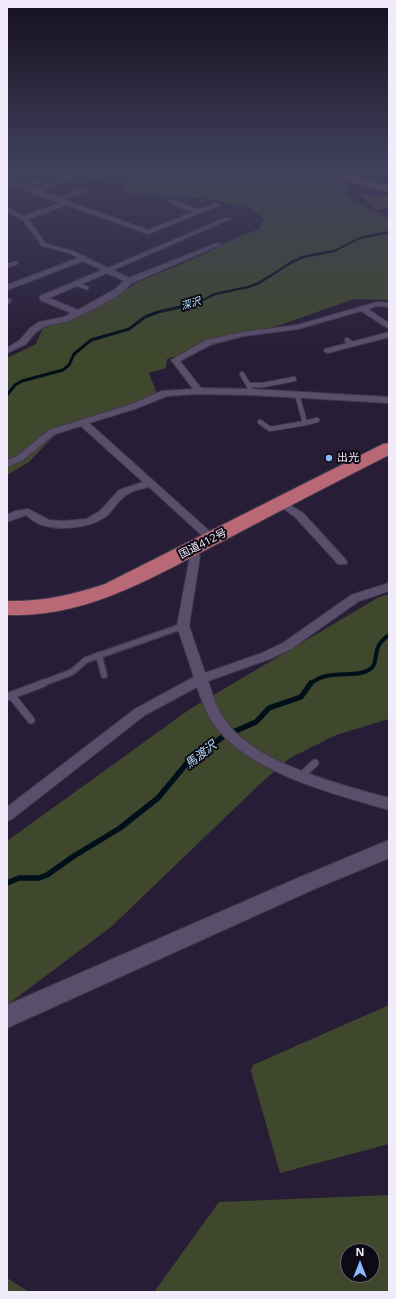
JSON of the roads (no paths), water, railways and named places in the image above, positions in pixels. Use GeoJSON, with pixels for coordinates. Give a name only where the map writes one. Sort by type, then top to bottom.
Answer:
{"type":"FeatureCollection","features":[{"type":"Feature","properties":{"kind":"highway","name":"国道412号"},"geometry":{"type":"LineString","coordinates":[[7,608],[40,607],[83,599],[118,586],[389,448]]}},
{"type":"Feature","properties":{"kind":"street"},"geometry":{"type":"LineString","coordinates":[[33,232],[44,245],[71,252],[129,282]]}},
{"type":"Feature","properties":{"kind":"street"},"geometry":{"type":"LineString","coordinates":[[77,313],[43,298],[198,232]]}},
{"type":"Feature","properties":{"kind":"street"},"geometry":{"type":"LineString","coordinates":[[7,351],[23,342],[42,324],[66,319],[97,304],[129,282],[219,244],[193,234]]}},
{"type":"Feature","properties":{"kind":"street"},"geometry":{"type":"LineString","coordinates":[[7,288],[84,258]]}},
{"type":"Feature","properties":{"kind":"street"},"geometry":{"type":"LineString","coordinates":[[197,390],[197,387],[175,360],[209,342],[244,334],[298,327],[377,304],[389,305]]}},
{"type":"Feature","properties":{"kind":"street"},"geometry":{"type":"LineString","coordinates":[[362,308],[389,327]]}},
{"type":"Feature","properties":{"kind":"street"},"geometry":{"type":"LineString","coordinates":[[328,351],[350,342],[389,334]]}},
{"type":"Feature","properties":{"kind":"street"},"geometry":{"type":"LineString","coordinates":[[7,464],[20,458],[52,432],[132,406],[165,393],[250,388],[297,394],[389,400]]}},
{"type":"Feature","properties":{"kind":"street"},"geometry":{"type":"LineString","coordinates":[[82,422],[212,539]]}},
{"type":"Feature","properties":{"kind":"street"},"geometry":{"type":"LineString","coordinates":[[7,519],[19,513],[28,512],[42,522],[57,524],[81,523],[94,520],[101,516],[122,492],[150,484]]}},
{"type":"Feature","properties":{"kind":"street"},"geometry":{"type":"LineString","coordinates":[[282,503],[299,515],[342,562]]}},
{"type":"Feature","properties":{"kind":"street"},"geometry":{"type":"LineString","coordinates":[[190,550],[195,556],[183,626],[215,718],[226,732],[252,751],[300,777],[340,791],[389,804]]}},
{"type":"Feature","properties":{"kind":"street"},"geometry":{"type":"LineString","coordinates":[[7,815],[140,712],[201,679],[266,656],[287,646],[355,598],[389,587]]}},
{"type":"Feature","properties":{"kind":"street"},"geometry":{"type":"LineString","coordinates":[[7,1017],[305,884],[389,849]]}},
{"type":"Feature","properties":{"kind":"lane"},"geometry":{"type":"LineString","coordinates":[[7,266],[16,263]]}},
{"type":"Feature","properties":{"kind":"lane"},"geometry":{"type":"LineString","coordinates":[[76,284],[87,288]]}},
{"type":"Feature","properties":{"kind":"lane"},"geometry":{"type":"LineString","coordinates":[[242,374],[250,388],[294,379]]}},
{"type":"Feature","properties":{"kind":"lane"},"geometry":{"type":"LineString","coordinates":[[297,394],[305,423]]}},
{"type":"Feature","properties":{"kind":"lane"},"geometry":{"type":"LineString","coordinates":[[260,422],[270,429],[273,429],[317,420]]}},
{"type":"Feature","properties":{"kind":"lane"},"geometry":{"type":"LineString","coordinates":[[31,720],[9,696],[72,672],[86,660],[183,626]]}},
{"type":"Feature","properties":{"kind":"lane"},"geometry":{"type":"LineString","coordinates":[[99,655],[104,675]]}},
{"type":"Feature","properties":{"kind":"lane"},"geometry":{"type":"LineString","coordinates":[[300,777],[315,763]]}},
{"type":"Feature","properties":{"kind":"waterway","name":"深沢"},"geometry":{"type":"LineString","coordinates":[[196,303],[215,294],[248,287],[259,283],[292,262],[303,257],[334,251],[360,238],[389,232]]}},
{"type":"Feature","properties":{"kind":"waterway","name":"深沢"},"geometry":{"type":"LineString","coordinates":[[7,395],[15,385],[22,381],[63,370],[69,365],[74,354],[91,340],[129,329],[145,317],[158,312],[196,303]]}},
{"type":"Feature","properties":{"kind":"waterway","name":"馬渡沢"},"geometry":{"type":"LineString","coordinates":[[311,684],[325,676],[356,674],[369,670],[374,663],[379,645],[389,635]]}},
{"type":"Feature","properties":{"kind":"waterway","name":"馬渡沢"},"geometry":{"type":"LineString","coordinates":[[7,883],[19,878],[39,878],[47,875],[74,856],[120,828],[158,798],[187,763],[224,736],[256,722],[269,708],[301,697],[311,684]]}},
{"type":"Feature","properties":{"kind":"place","name":"出光"},"geometry":{"type":"Point","coordinates":[329,458]}}]}
